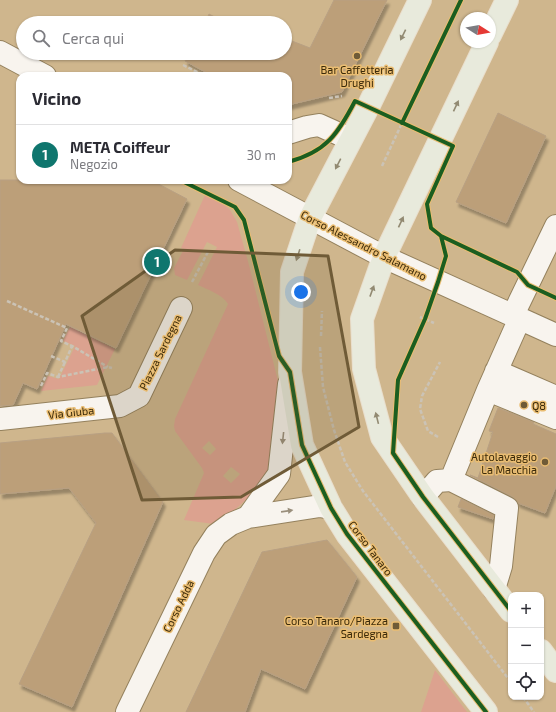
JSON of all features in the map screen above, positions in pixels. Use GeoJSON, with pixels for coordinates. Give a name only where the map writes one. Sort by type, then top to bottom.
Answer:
{"type":"FeatureCollection","features":[{"type":"Feature","properties":{"kind":"main road","name":"Corso Tanaro"},"geometry":{"type":"LineString","coordinates":[[420,0],[368,107],[310,218],[292,272],[290,372],[302,445],[331,508],[347,534],[486,712]]}},
{"type":"Feature","properties":{"kind":"main road"},"geometry":{"type":"LineString","coordinates":[[496,23],[507,0]]}},
{"type":"Feature","properties":{"kind":"main road"},"geometry":{"type":"LineString","coordinates":[[484,48],[384,257],[362,319],[364,369],[382,437],[423,497],[508,607]]}},
{"type":"Feature","properties":{"kind":"main road"},"geometry":{"type":"LineString","coordinates":[[544,655],[556,672]]}},
{"type":"Feature","properties":{"kind":"street"},"geometry":{"type":"LineString","coordinates":[[0,52],[37,72]]}},
{"type":"Feature","properties":{"kind":"street"},"geometry":{"type":"LineString","coordinates":[[292,132],[319,125],[350,139]]}},
{"type":"Feature","properties":{"kind":"street","name":"Corso Alessandro Salamano"},"geometry":{"type":"LineString","coordinates":[[246,184],[384,257],[556,335]]}},
{"type":"Feature","properties":{"kind":"street"},"geometry":{"type":"LineString","coordinates":[[451,480],[516,317],[556,226]]}},
{"type":"Feature","properties":{"kind":"street","name":"Piazza Sardegna"},"geometry":{"type":"LineString","coordinates":[[139,396],[182,308]]}},
{"type":"Feature","properties":{"kind":"street"},"geometry":{"type":"LineString","coordinates":[[248,517],[279,474],[290,372]]}},
{"type":"Feature","properties":{"kind":"street"},"geometry":{"type":"LineString","coordinates":[[492,380],[556,397]]}},
{"type":"Feature","properties":{"kind":"street"},"geometry":{"type":"LineString","coordinates":[[492,380],[556,418]]}},
{"type":"Feature","properties":{"kind":"street","name":"Via Giuba"},"geometry":{"type":"LineString","coordinates":[[0,419],[120,406],[139,396]]}},
{"type":"Feature","properties":{"kind":"street"},"geometry":{"type":"LineString","coordinates":[[423,497],[438,481],[451,480],[506,508],[501,566],[494,589]]}},
{"type":"Feature","properties":{"kind":"street","name":"Corso Adda"},"geometry":{"type":"LineString","coordinates":[[127,712],[204,553],[216,535],[231,524],[248,517],[320,506],[331,508]]}},
{"type":"Feature","properties":{"kind":"path"},"geometry":{"type":"LineString","coordinates":[[183,64],[198,72]]}},
{"type":"Feature","properties":{"kind":"path"},"geometry":{"type":"LineString","coordinates":[[368,107],[440,141]]}},
{"type":"Feature","properties":{"kind":"path"},"geometry":{"type":"LineString","coordinates":[[382,166],[406,116]]}},
{"type":"Feature","properties":{"kind":"path"},"geometry":{"type":"LineString","coordinates":[[192,282],[209,250]]}},
{"type":"Feature","properties":{"kind":"path"},"geometry":{"type":"LineString","coordinates":[[422,325],[422,318],[438,282]]}},
{"type":"Feature","properties":{"kind":"path"},"geometry":{"type":"LineString","coordinates":[[7,301],[67,328],[61,341],[112,368]]}},
{"type":"Feature","properties":{"kind":"path"},"geometry":{"type":"LineString","coordinates":[[321,338],[322,311]]}},
{"type":"Feature","properties":{"kind":"path"},"geometry":{"type":"LineString","coordinates":[[422,318],[434,323]]}},
{"type":"Feature","properties":{"kind":"path"},"geometry":{"type":"LineString","coordinates":[[320,345],[324,387],[334,430],[345,462],[363,491],[508,678]]}},
{"type":"Feature","properties":{"kind":"path"},"geometry":{"type":"LineString","coordinates":[[58,377],[72,346]]}},
{"type":"Feature","properties":{"kind":"path"},"geometry":{"type":"LineString","coordinates":[[51,356],[65,362]]}},
{"type":"Feature","properties":{"kind":"path"},"geometry":{"type":"LineString","coordinates":[[440,362],[422,396],[420,409],[428,431],[450,444],[464,449]]}},
{"type":"Feature","properties":{"kind":"path"},"geometry":{"type":"LineString","coordinates":[[39,392],[47,373],[58,377],[108,367]]}},
{"type":"Feature","properties":{"kind":"path"},"geometry":{"type":"LineString","coordinates":[[525,700],[534,712]]}},
{"type":"Feature","properties":{"kind":"highlighted area"},"geometry":{"type":"Polygon","coordinates":[[[175,250],[328,256],[359,427],[241,497],[142,500],[82,316],[175,250]]]}},
{"type":"Feature","properties":{"kind":"shaded area"},"geometry":{"type":"Polygon","coordinates":[[[205,195],[226,206],[230,210],[237,222],[278,381],[279,398],[275,452],[270,466],[259,485],[252,493],[219,523],[214,524],[184,520],[204,473],[175,431],[174,426],[175,419],[228,304],[219,295],[198,285],[217,247],[207,242],[187,280],[175,275],[174,268],[184,249],[181,248],[205,195]],[[209,441],[202,448],[210,455],[216,449],[209,441]],[[231,467],[223,476],[231,483],[240,474],[231,467]]]}},
{"type":"Feature","properties":{"kind":"shaded area"},"geometry":{"type":"Polygon","coordinates":[[[70,327],[115,349],[97,385],[41,391],[48,376],[59,379],[75,346],[63,341],[70,327]]]}},
{"type":"Feature","properties":{"kind":"shaded area"},"geometry":{"type":"Polygon","coordinates":[[[435,670],[467,712],[421,712],[435,670]]]}},
{"type":"Feature","properties":{"kind":"building"},"geometry":{"type":"Polygon","coordinates":[[[334,0],[387,0],[342,92],[292,104],[292,72],[206,72],[185,61],[292,60],[292,41],[310,48],[334,0]]]}},
{"type":"Feature","properties":{"kind":"building"},"geometry":{"type":"Polygon","coordinates":[[[498,113],[546,136],[506,223],[456,202],[498,113]]]}},
{"type":"Feature","properties":{"kind":"building"},"geometry":{"type":"Polygon","coordinates":[[[0,180],[16,180],[16,184],[159,184],[187,199],[116,348],[66,324],[37,389],[23,383],[13,405],[0,406],[0,180]]]}},
{"type":"Feature","properties":{"kind":"building"},"geometry":{"type":"Polygon","coordinates":[[[498,408],[534,422],[533,424],[556,434],[556,486],[545,513],[518,503],[513,497],[470,475],[478,478],[493,432],[489,431],[498,408]]]}},
{"type":"Feature","properties":{"kind":"building"},"geometry":{"type":"Polygon","coordinates":[[[112,433],[163,502],[72,707],[19,684],[96,523],[69,488],[0,494],[0,443],[112,433]]]}},
{"type":"Feature","properties":{"kind":"building"},"geometry":{"type":"Polygon","coordinates":[[[461,499],[494,515],[493,519],[458,507],[461,499]]]}},
{"type":"Feature","properties":{"kind":"building"},"geometry":{"type":"Polygon","coordinates":[[[327,540],[357,577],[305,689],[261,669],[245,712],[186,712],[262,552],[327,540]]]}},
{"type":"Feature","properties":{"kind":"cycle path"},"geometry":{"type":"LineString","coordinates":[[402,123],[461,0]]}},
{"type":"Feature","properties":{"kind":"cycle path"},"geometry":{"type":"LineString","coordinates":[[292,161],[312,153],[329,140],[343,123],[355,101],[453,146],[427,204],[431,228],[441,236],[517,272],[528,285],[556,298]]}},
{"type":"Feature","properties":{"kind":"cycle path"},"geometry":{"type":"LineString","coordinates":[[188,184],[235,207],[244,220],[279,356],[290,372],[302,445],[331,508],[347,534],[486,712]]}},
{"type":"Feature","properties":{"kind":"cycle path"},"geometry":{"type":"LineString","coordinates":[[441,236],[446,256],[425,319],[398,380],[393,453],[423,497],[508,607]]}},
{"type":"Feature","properties":{"kind":"place","name":"Bar Caffetteria Drughi"},"geometry":{"type":"Point","coordinates":[357,56]}},
{"type":"Feature","properties":{"kind":"place","name":"META Coiffeur"},"geometry":{"type":"Point","coordinates":[157,262]}},
{"type":"Feature","properties":{"kind":"place","name":"Q8"},"geometry":{"type":"Point","coordinates":[524,405]}},
{"type":"Feature","properties":{"kind":"place","name":"Autolavaggio La Macchia"},"geometry":{"type":"Point","coordinates":[545,462]}},
{"type":"Feature","properties":{"kind":"place","name":"Corso Tanaro/Piazza Sardegna"},"geometry":{"type":"Point","coordinates":[396,626]}}]}
